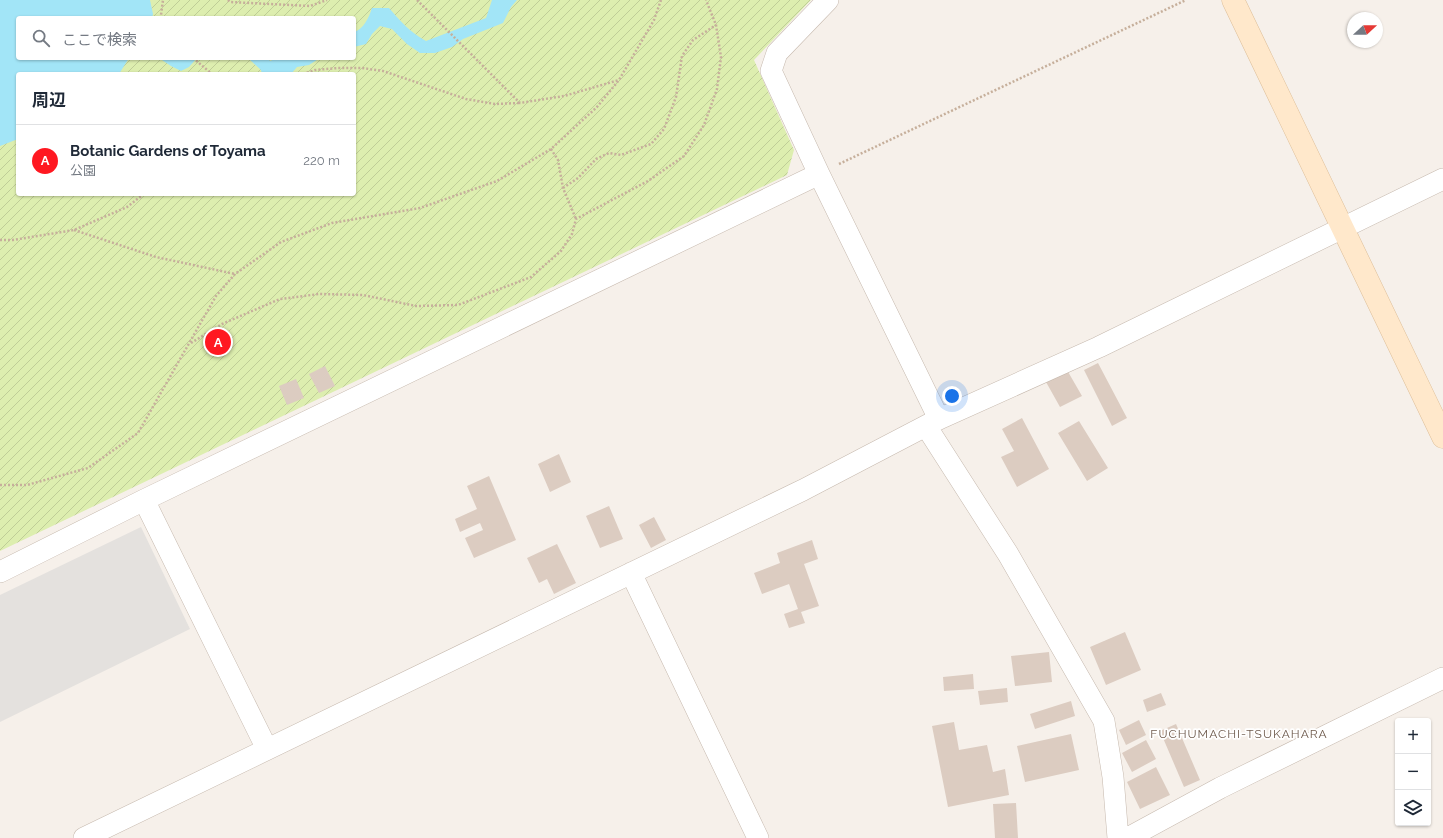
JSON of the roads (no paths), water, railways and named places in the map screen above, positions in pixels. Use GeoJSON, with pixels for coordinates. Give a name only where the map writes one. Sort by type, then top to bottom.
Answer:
{"type":"FeatureCollection","features":[{"type":"Feature","properties":{"kind":"street"},"geometry":{"type":"LineString","coordinates":[[828,0],[777,53],[771,71],[933,422],[1104,721],[1113,778],[1118,838]]}},
{"type":"Feature","properties":{"kind":"street"},"geometry":{"type":"LineString","coordinates":[[1233,0],[1443,438]]}},
{"type":"Feature","properties":{"kind":"street"},"geometry":{"type":"LineString","coordinates":[[0,572],[144,500],[818,174]]}},
{"type":"Feature","properties":{"kind":"street"},"geometry":{"type":"LineString","coordinates":[[84,838],[803,490],[933,422],[1100,347],[1443,179]]}},
{"type":"Feature","properties":{"kind":"street"},"geometry":{"type":"LineString","coordinates":[[144,500],[267,749]]}},
{"type":"Feature","properties":{"kind":"street"},"geometry":{"type":"LineString","coordinates":[[631,573],[758,838]]}},
{"type":"Feature","properties":{"kind":"street"},"geometry":{"type":"LineString","coordinates":[[1128,838],[1220,788],[1443,678]]}},
{"type":"Feature","properties":{"kind":"water"},"geometry":{"type":"Polygon","coordinates":[[[0,0],[150,0],[152,16],[16,16],[16,60],[128,60],[120,72],[16,72],[16,140],[0,146],[0,0]]]}},
{"type":"Feature","properties":{"kind":"water"},"geometry":{"type":"Polygon","coordinates":[[[492,0],[517,0],[511,7],[503,23],[463,39],[452,47],[435,53],[420,53],[407,44],[392,29],[380,26],[372,34],[366,44],[356,46],[356,31],[361,28],[368,19],[372,8],[389,8],[397,18],[415,34],[426,41],[486,18],[492,0]]]}},
{"type":"Feature","properties":{"kind":"water"},"geometry":{"type":"Polygon","coordinates":[[[162,60],[195,60],[189,67],[181,71],[162,60]]]}},
{"type":"Feature","properties":{"kind":"water"},"geometry":{"type":"Polygon","coordinates":[[[250,60],[317,60],[309,65],[297,67],[293,72],[262,72],[250,60]]]}},
{"type":"Feature","properties":{"kind":"place","name":"Botanic Gardens of Toyama"},"geometry":{"type":"Point","coordinates":[218,342]}},
{"type":"Feature","properties":{"kind":"district","name":"FUCHUMACHI-TSUKAHARA"},"geometry":{"type":"Point","coordinates":[1239,734]}}]}
